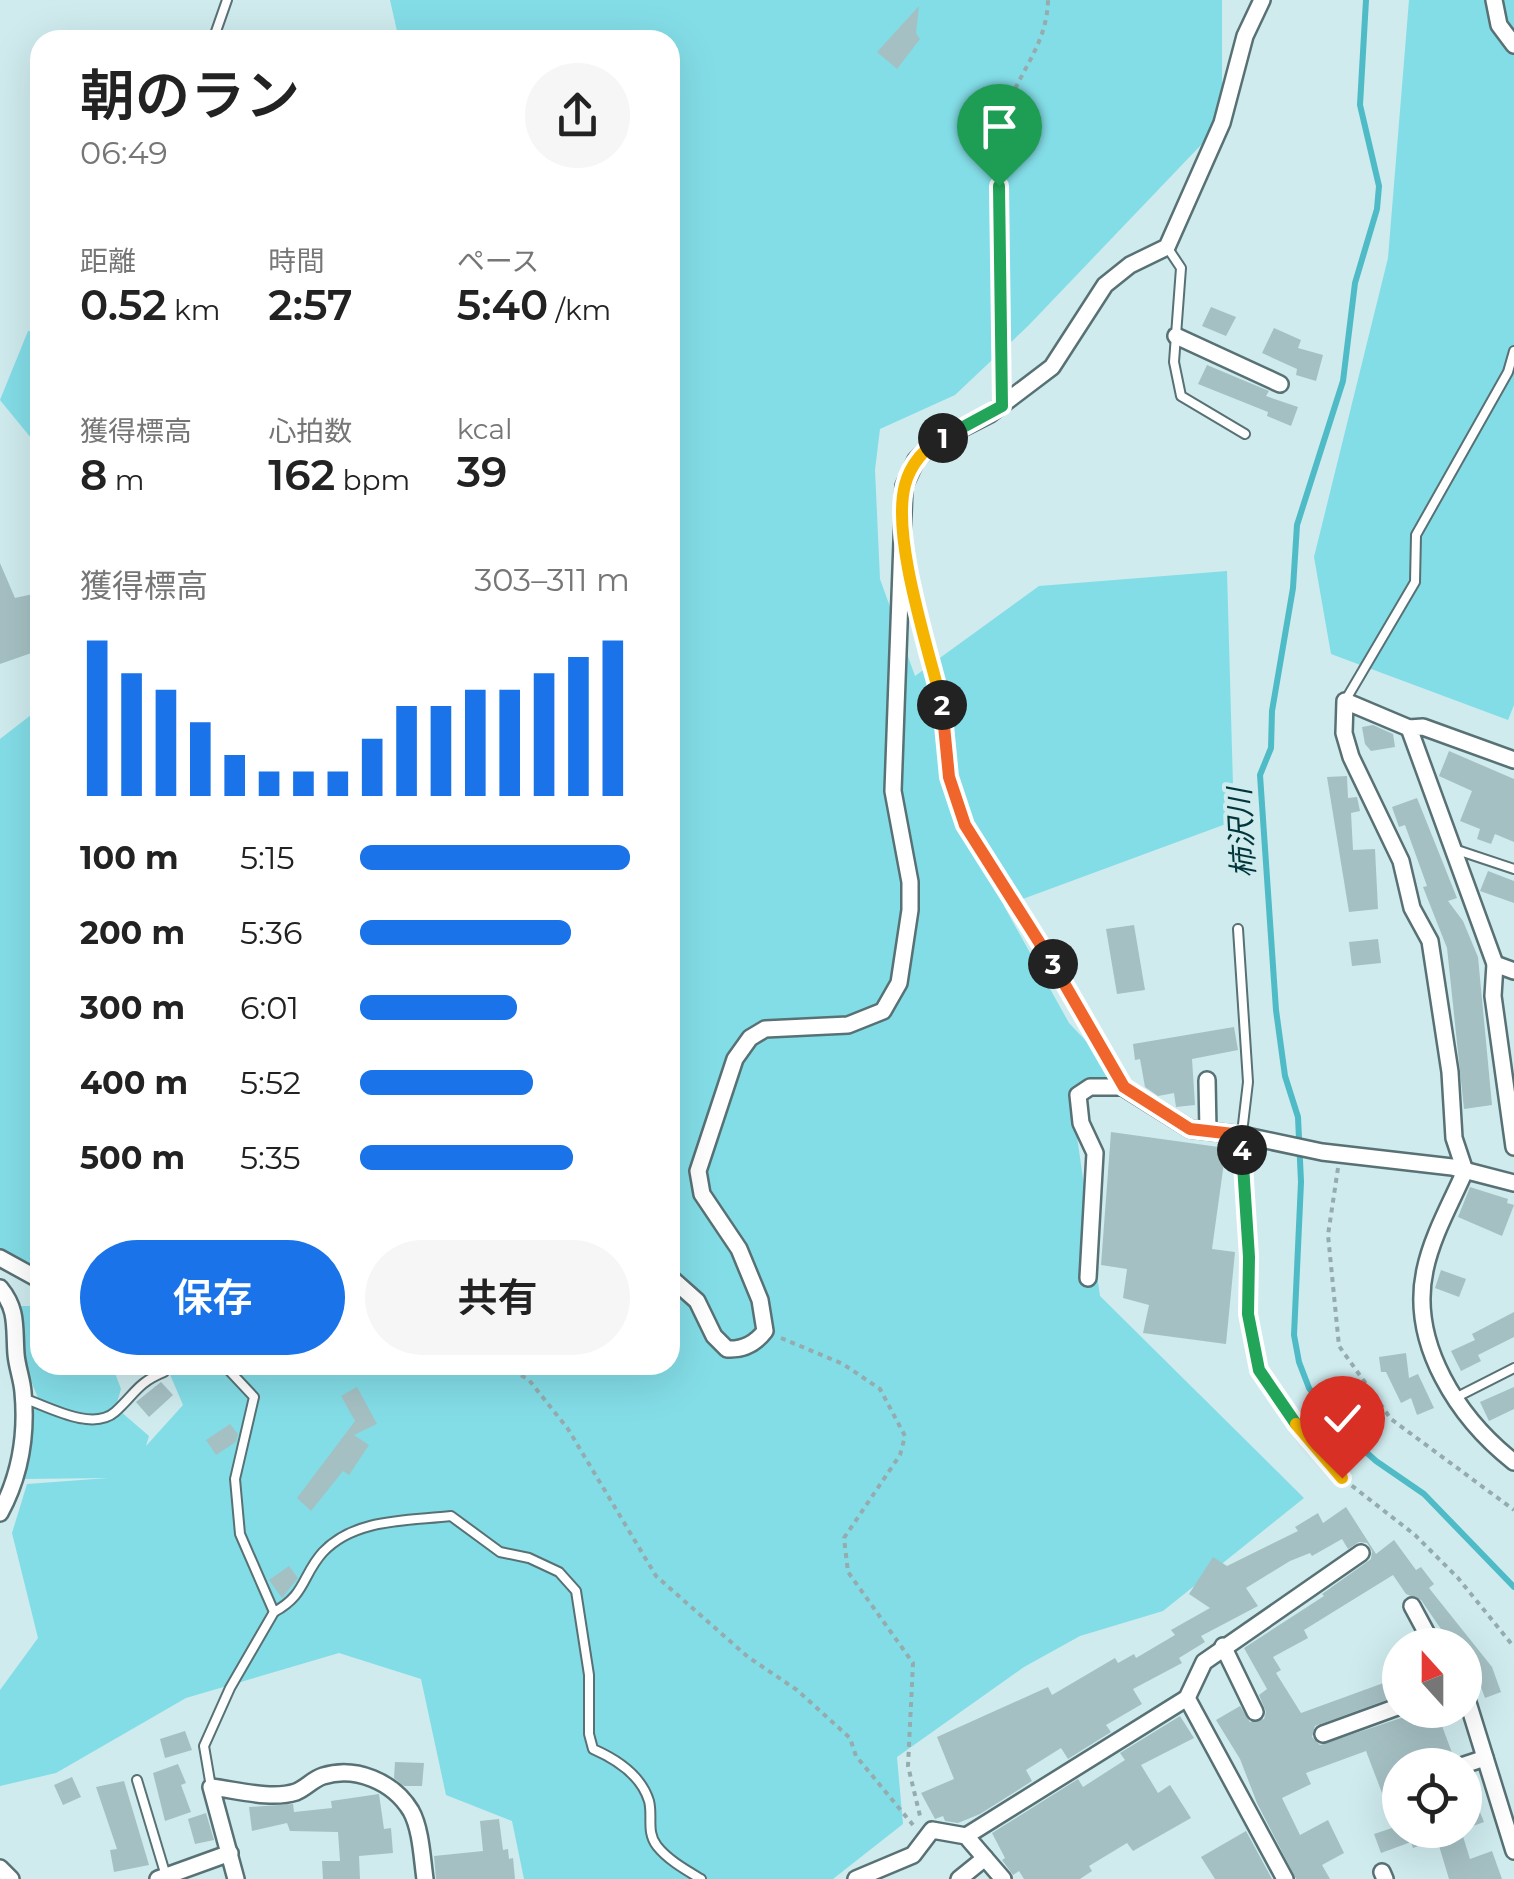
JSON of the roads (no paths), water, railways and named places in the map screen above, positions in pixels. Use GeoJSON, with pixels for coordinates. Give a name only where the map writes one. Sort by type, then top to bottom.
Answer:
{"type":"FeatureCollection","features":[{"type":"Feature","properties":{"kind":"street"},"geometry":{"type":"LineString","coordinates":[[680,1286],[697,1301],[714,1336],[727,1349],[746,1347],[764,1331],[760,1300],[738,1249],[702,1194],[698,1170],[735,1059],[750,1038],[765,1028],[848,1026],[883,1011],[899,984],[910,910],[910,882],[894,791],[904,486],[916,460],[935,442],[1002,406],[1052,367],[1106,284],[1167,247],[1222,123],[1245,36],[1262,0]]}},
{"type":"Feature","properties":{"kind":"street"},"geometry":{"type":"LineString","coordinates":[[1494,0],[1500,25],[1514,45]]}},
{"type":"Feature","properties":{"kind":"street"},"geometry":{"type":"LineString","coordinates":[[1176,336],[1280,384]]}},
{"type":"Feature","properties":{"kind":"street"},"geometry":{"type":"LineString","coordinates":[[1510,1455],[1470,1421],[1429,1343],[1422,1291],[1432,1246],[1465,1170],[1454,1138],[1450,1072],[1430,942],[1412,908],[1401,861],[1350,757],[1344,733],[1345,701],[1409,728],[1495,964],[1493,996],[1509,1081],[1514,1147]]}},
{"type":"Feature","properties":{"kind":"street"},"geometry":{"type":"LineString","coordinates":[[1409,728],[1424,727],[1514,760]]}},
{"type":"Feature","properties":{"kind":"street"},"geometry":{"type":"LineString","coordinates":[[1495,964],[1514,971]]}},
{"type":"Feature","properties":{"kind":"street"},"geometry":{"type":"LineString","coordinates":[[1207,1080],[1208,1131]]}},
{"type":"Feature","properties":{"kind":"street"},"geometry":{"type":"LineString","coordinates":[[1088,1278],[1094,1153],[1081,1122],[1078,1095],[1090,1087],[1124,1087],[1190,1129],[1322,1152],[1465,1170],[1514,1183]]}},
{"type":"Feature","properties":{"kind":"street"},"geometry":{"type":"LineString","coordinates":[[0,1258],[30,1274]]}},
{"type":"Feature","properties":{"kind":"street"},"geometry":{"type":"LineString","coordinates":[[0,1288],[12,1302],[16,1320],[16,1358],[23,1398],[22,1447],[15,1482],[2,1503]]}},
{"type":"Feature","properties":{"kind":"street"},"geometry":{"type":"LineString","coordinates":[[966,1836],[1187,1698],[1204,1662],[1223,1646],[1360,1553]]}},
{"type":"Feature","properties":{"kind":"street"},"geometry":{"type":"LineString","coordinates":[[1412,1606],[1424,1628]]}},
{"type":"Feature","properties":{"kind":"street"},"geometry":{"type":"LineString","coordinates":[[1223,1646],[1256,1712]]}},
{"type":"Feature","properties":{"kind":"street"},"geometry":{"type":"LineString","coordinates":[[1187,1698],[1286,1879]]}},
{"type":"Feature","properties":{"kind":"street"},"geometry":{"type":"LineString","coordinates":[[1323,1734],[1382,1713]]}},
{"type":"Feature","properties":{"kind":"street"},"geometry":{"type":"LineString","coordinates":[[1476,1728],[1514,1851]]}},
{"type":"Feature","properties":{"kind":"street"},"geometry":{"type":"LineString","coordinates":[[236,1879],[211,1787],[269,1794],[297,1792],[319,1776],[341,1773],[372,1777],[390,1788],[411,1811],[425,1879]]}},
{"type":"Feature","properties":{"kind":"street"},"geometry":{"type":"LineString","coordinates":[[856,1879],[912,1855],[932,1830],[966,1836],[1003,1879]]}},
{"type":"Feature","properties":{"kind":"street"},"geometry":{"type":"LineString","coordinates":[[162,1878],[230,1853]]}},
{"type":"Feature","properties":{"kind":"street"},"geometry":{"type":"LineString","coordinates":[[959,1879],[985,1858]]}},
{"type":"Feature","properties":{"kind":"street"},"geometry":{"type":"LineString","coordinates":[[0,1868],[12,1879]]}},
{"type":"Feature","properties":{"kind":"lane"},"geometry":{"type":"LineString","coordinates":[[216,30],[227,0]]}},
{"type":"Feature","properties":{"kind":"lane"},"geometry":{"type":"LineString","coordinates":[[1167,247],[1181,268],[1174,362],[1180,396],[1246,434]]}},
{"type":"Feature","properties":{"kind":"lane"},"geometry":{"type":"LineString","coordinates":[[1345,701],[1415,582],[1416,535],[1502,382],[1514,351]]}},
{"type":"Feature","properties":{"kind":"lane"},"geometry":{"type":"LineString","coordinates":[[904,542],[946,718],[949,777],[965,825],[1049,956],[1124,1087]]}},
{"type":"Feature","properties":{"kind":"lane"},"geometry":{"type":"LineString","coordinates":[[1454,849],[1514,869]]}},
{"type":"Feature","properties":{"kind":"lane"},"geometry":{"type":"LineString","coordinates":[[1238,928],[1248,1082],[1246,1136]]}},
{"type":"Feature","properties":{"kind":"lane"},"geometry":{"type":"LineString","coordinates":[[1455,1398],[1514,1368]]}},
{"type":"Feature","properties":{"kind":"lane"},"geometry":{"type":"LineString","coordinates":[[23,1398],[96,1420],[113,1414],[143,1381],[157,1375]]}},
{"type":"Feature","properties":{"kind":"lane"},"geometry":{"type":"LineString","coordinates":[[233,1375],[254,1397],[235,1479],[240,1534],[274,1612]]}},
{"type":"Feature","properties":{"kind":"lane"},"geometry":{"type":"LineString","coordinates":[[211,1787],[204,1746],[230,1688],[274,1612],[292,1602],[323,1552],[342,1537],[369,1525],[451,1516],[500,1552],[529,1558],[559,1572],[576,1591],[589,1675],[588,1734],[593,1749],[615,1759],[637,1779],[650,1801],[650,1828],[656,1845],[701,1879]]}},
{"type":"Feature","properties":{"kind":"lane"},"geometry":{"type":"LineString","coordinates":[[137,1780],[162,1878]]}},
{"type":"Feature","properties":{"kind":"waterway","name":"柿沢川"},"geometry":{"type":"LineString","coordinates":[[1366,0],[1360,105],[1379,186],[1377,209],[1355,283],[1343,381],[1297,525],[1293,588],[1272,711],[1271,748],[1260,775],[1276,1010],[1285,1076],[1298,1117],[1301,1182],[1294,1335],[1309,1388],[1334,1423],[1376,1461],[1424,1494],[1514,1587]]}}]}
